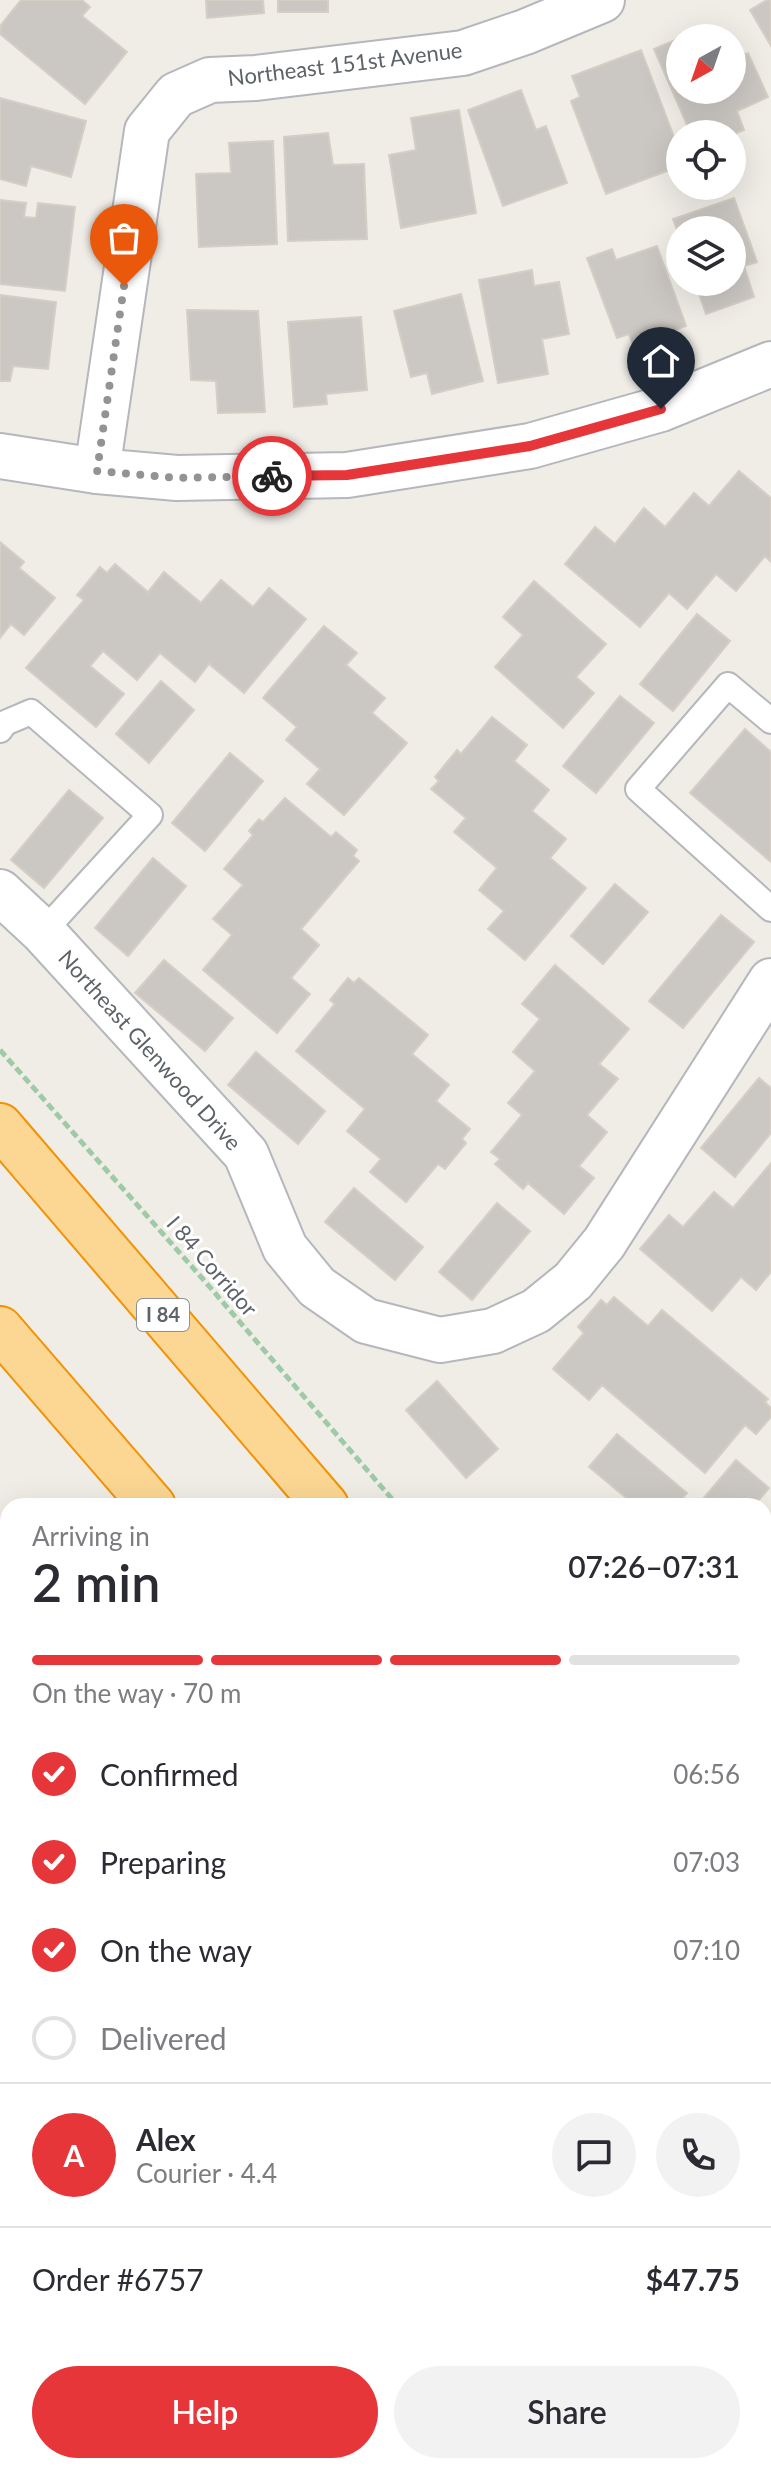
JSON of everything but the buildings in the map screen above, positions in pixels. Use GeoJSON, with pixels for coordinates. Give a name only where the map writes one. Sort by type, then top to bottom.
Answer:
{"type":"FeatureCollection","features":[{"type":"Feature","properties":{"kind":"highway","name":"I 84"},"geometry":{"type":"LineString","coordinates":[[0,1126],[319,1498]]}},
{"type":"Feature","properties":{"kind":"highway"},"geometry":{"type":"LineString","coordinates":[[0,1329],[146,1498]]}},
{"type":"Feature","properties":{"kind":"street","name":"Northeast 151st Avenue"},"geometry":{"type":"LineString","coordinates":[[97,471],[147,131],[176,95],[210,80],[256,78],[463,53],[525,32],[602,0]]}},
{"type":"Feature","properties":{"kind":"street"},"geometry":{"type":"LineString","coordinates":[[0,456],[97,471],[177,478],[347,475],[530,446],[661,409],[771,364]]}},
{"type":"Feature","properties":{"kind":"street","name":"Northeast Glenwood Drive"},"geometry":{"type":"LineString","coordinates":[[0,892],[43,932],[246,1154],[285,1248],[317,1287],[366,1321],[440,1340],[493,1331],[536,1311],[573,1281],[604,1243],[768,991]]}},
{"type":"Feature","properties":{"kind":"lane"},"geometry":{"type":"LineString","coordinates":[[771,721],[728,685],[638,789],[771,909]]}},
{"type":"Feature","properties":{"kind":"lane"},"geometry":{"type":"LineString","coordinates":[[0,730],[5,723],[31,712],[150,815],[43,932]]}},
{"type":"Feature","properties":{"kind":"path","name":"I 84 Corridor"},"geometry":{"type":"LineString","coordinates":[[0,1050],[391,1498]]}},
{"type":"Feature","properties":{"kind":"way so far"},"geometry":{"type":"LineString","coordinates":[[124,286],[97,471],[177,478],[272,476]]}},
{"type":"Feature","properties":{"kind":"route"},"geometry":{"type":"LineString","coordinates":[[272,476],[347,475],[530,446],[661,409]]}}]}
